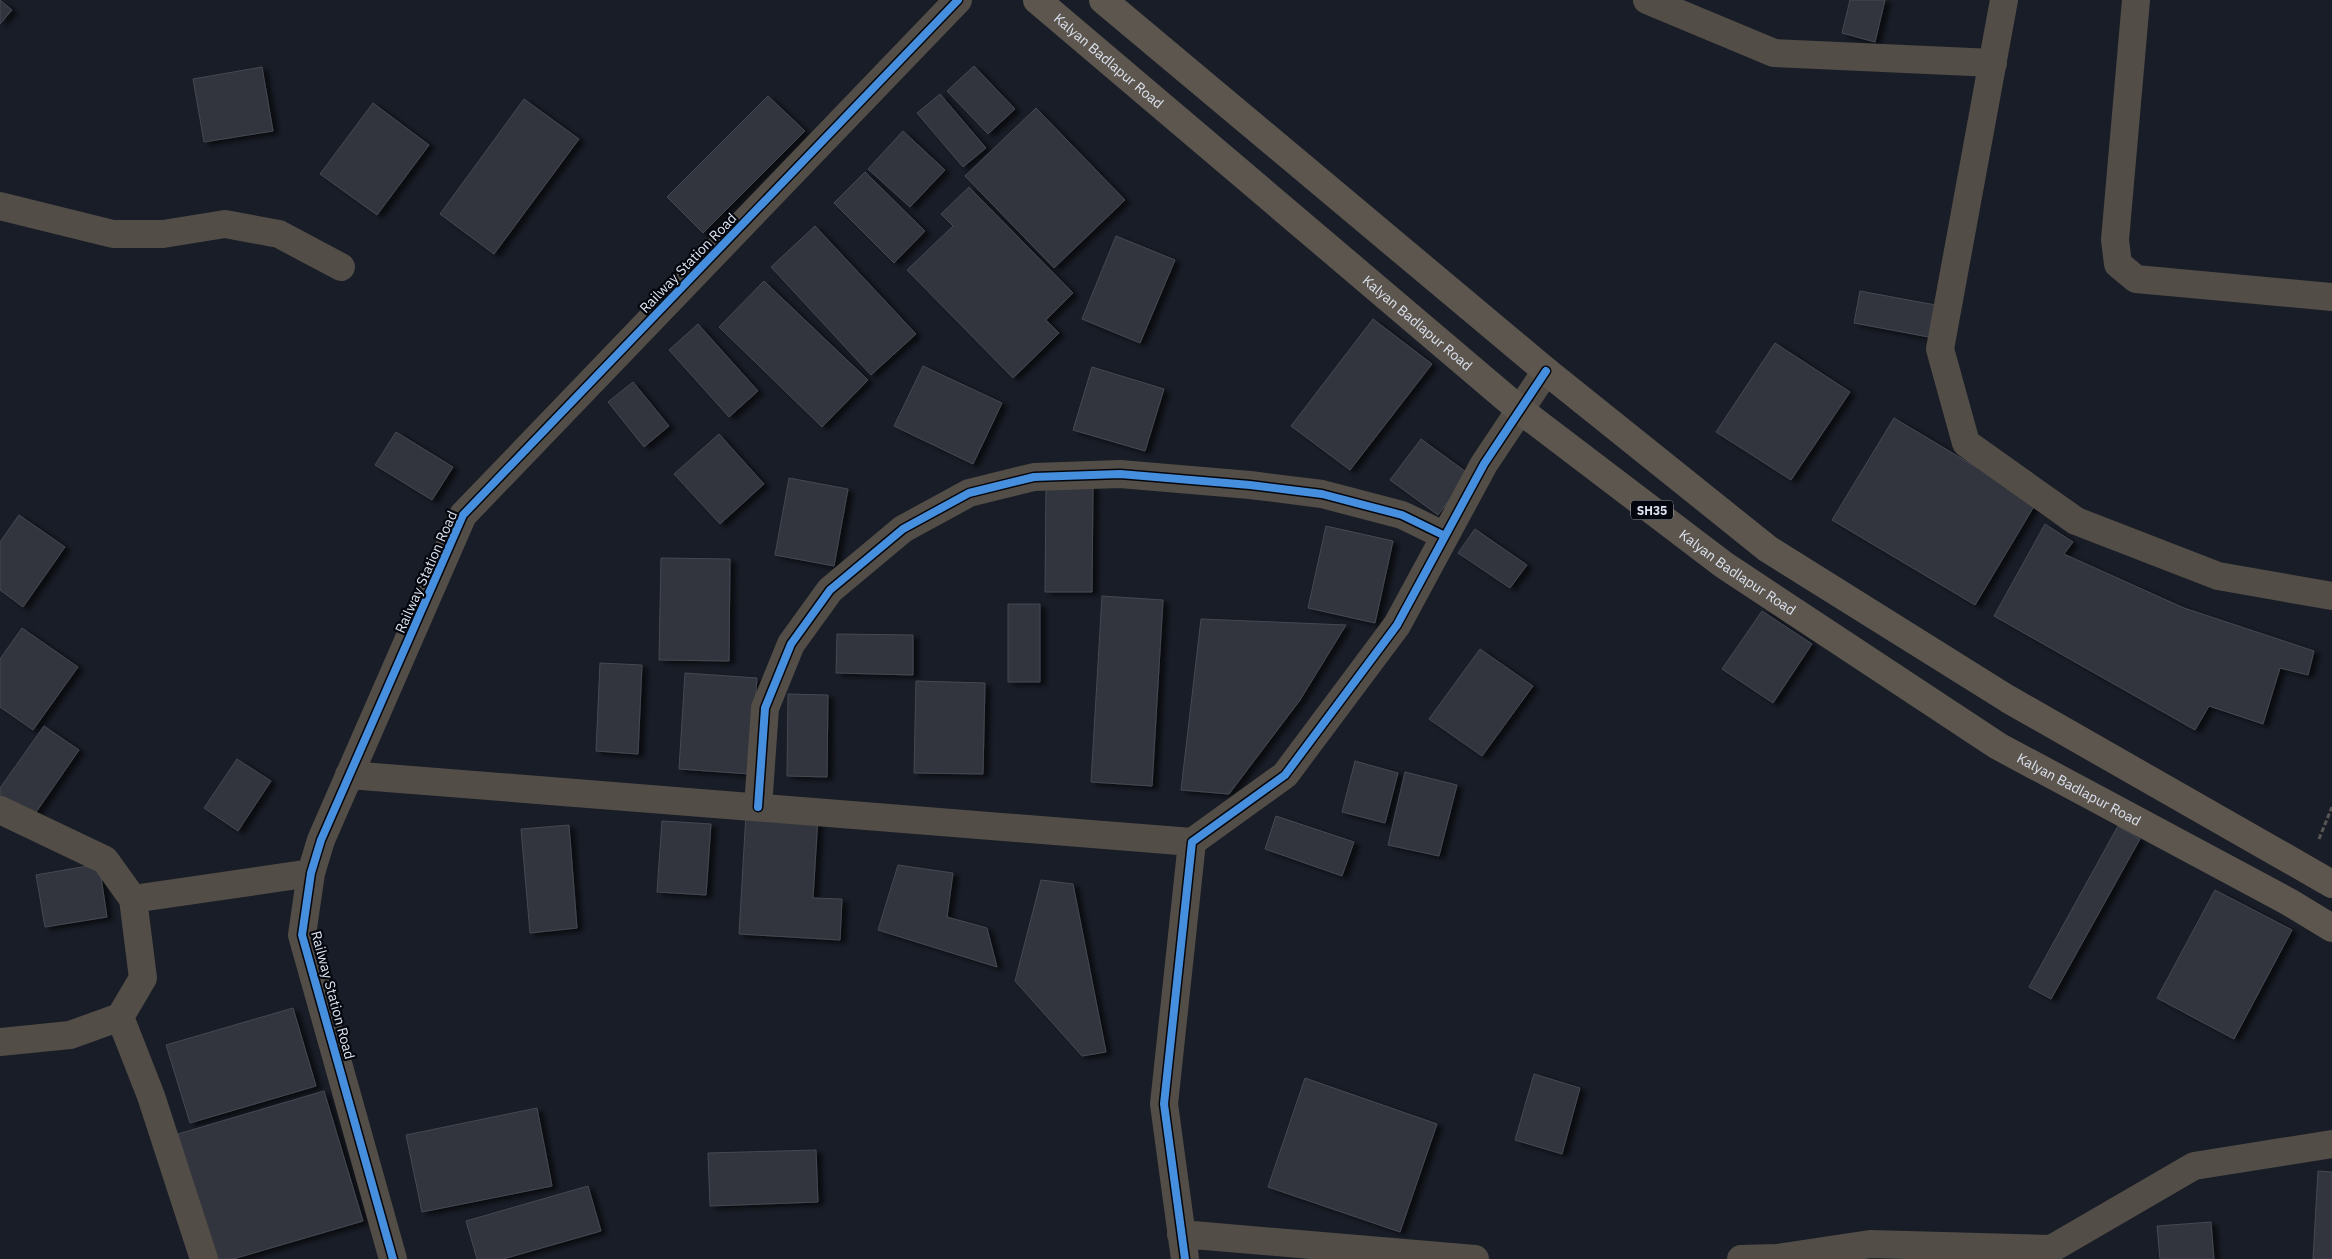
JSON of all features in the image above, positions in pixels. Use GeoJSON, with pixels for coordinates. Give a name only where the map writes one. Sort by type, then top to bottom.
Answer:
{"type":"FeatureCollection","features":[{"type":"Feature","properties":{"kind":"main road","name":"Kalyan Badlapur Road"},"geometry":{"type":"LineString","coordinates":[[1038,0],[1520,410],[1724,564],[1998,746],[2289,902],[2332,928]]}},
{"type":"Feature","properties":{"kind":"main road"},"geometry":{"type":"LineString","coordinates":[[1104,0],[1546,371],[1768,548],[2008,699],[2332,884]]}},
{"type":"Feature","properties":{"kind":"street","name":"Railway Station Road"},"geometry":{"type":"LineString","coordinates":[[393,1259],[302,934],[311,873],[321,840],[463,515],[958,0]]}},
{"type":"Feature","properties":{"kind":"street"},"geometry":{"type":"LineString","coordinates":[[1647,0],[1774,53],[1993,63]]}},
{"type":"Feature","properties":{"kind":"street"},"geometry":{"type":"LineString","coordinates":[[2004,0],[1940,349],[1966,443],[2076,521],[2218,576],[2332,596]]}},
{"type":"Feature","properties":{"kind":"street"},"geometry":{"type":"LineString","coordinates":[[2136,0],[2115,240],[2118,264],[2136,279],[2332,297]]}},
{"type":"Feature","properties":{"kind":"street"},"geometry":{"type":"LineString","coordinates":[[0,206],[113,234],[163,234],[225,224],[279,234],[341,267]]}},
{"type":"Feature","properties":{"kind":"street"},"geometry":{"type":"LineString","coordinates":[[349,775],[1192,842],[1285,775],[1396,625],[1484,464],[1546,371]]}},
{"type":"Feature","properties":{"kind":"street"},"geometry":{"type":"LineString","coordinates":[[758,807],[766,708],[791,644],[830,590],[903,530],[969,493],[1034,477],[1120,474],[1250,485],[1322,494],[1394,513],[1445,536]]}},
{"type":"Feature","properties":{"kind":"street"},"geometry":{"type":"LineString","coordinates":[[0,810],[105,860],[133,900],[143,978],[120,1018],[70,1035],[0,1042]]}},
{"type":"Feature","properties":{"kind":"street"},"geometry":{"type":"LineString","coordinates":[[1192,842],[1164,1104],[1183,1246],[1475,1259]]}},
{"type":"Feature","properties":{"kind":"street"},"geometry":{"type":"LineString","coordinates":[[133,900],[311,873]]}},
{"type":"Feature","properties":{"kind":"street"},"geometry":{"type":"LineString","coordinates":[[120,1018],[151,1096],[204,1259]]}},
{"type":"Feature","properties":{"kind":"street"},"geometry":{"type":"LineString","coordinates":[[1742,1259],[1777,1258],[1870,1244],[2051,1249],[2194,1166],[2332,1144]]}},
{"type":"Feature","properties":{"kind":"building"},"geometry":{"type":"Polygon","coordinates":[[[0,0],[12,10],[0,24],[0,0]]]}},
{"type":"Feature","properties":{"kind":"building"},"geometry":{"type":"Polygon","coordinates":[[[1850,0],[1885,0],[1875,42],[1842,33],[1850,0]]]}},
{"type":"Feature","properties":{"kind":"building"},"geometry":{"type":"Polygon","coordinates":[[[974,66],[1015,109],[988,134],[947,91],[974,66]]]}},
{"type":"Feature","properties":{"kind":"building"},"geometry":{"type":"Polygon","coordinates":[[[262,67],[273,131],[204,142],[193,79],[262,67]]]}},
{"type":"Feature","properties":{"kind":"building"},"geometry":{"type":"Polygon","coordinates":[[[940,94],[986,148],[963,167],[917,113],[940,94]]]}},
{"type":"Feature","properties":{"kind":"building"},"geometry":{"type":"Polygon","coordinates":[[[768,96],[805,131],[703,233],[667,197],[768,96]]]}},
{"type":"Feature","properties":{"kind":"building"},"geometry":{"type":"Polygon","coordinates":[[[524,99],[579,139],[494,254],[440,214],[524,99]]]}},
{"type":"Feature","properties":{"kind":"building"},"geometry":{"type":"Polygon","coordinates":[[[373,103],[429,145],[377,215],[320,174],[373,103]]]}},
{"type":"Feature","properties":{"kind":"building"},"geometry":{"type":"Polygon","coordinates":[[[1036,108],[1125,200],[1054,268],[965,176],[1036,108]]]}},
{"type":"Feature","properties":{"kind":"building"},"geometry":{"type":"Polygon","coordinates":[[[903,131],[945,170],[910,207],[868,169],[903,131]]]}},
{"type":"Feature","properties":{"kind":"building"},"geometry":{"type":"Polygon","coordinates":[[[865,172],[925,231],[894,263],[834,203],[865,172]]]}},
{"type":"Feature","properties":{"kind":"building"},"geometry":{"type":"Polygon","coordinates":[[[969,187],[1073,293],[1046,320],[1059,333],[1013,378],[907,270],[953,226],[941,214],[969,187]]]}},
{"type":"Feature","properties":{"kind":"building"},"geometry":{"type":"Polygon","coordinates":[[[815,226],[916,334],[871,375],[771,267],[815,226]]]}},
{"type":"Feature","properties":{"kind":"building"},"geometry":{"type":"Polygon","coordinates":[[[1116,236],[1175,260],[1140,343],[1082,319],[1116,236]]]}},
{"type":"Feature","properties":{"kind":"building"},"geometry":{"type":"Polygon","coordinates":[[[764,281],[868,380],[822,427],[719,327],[764,281]]]}},
{"type":"Feature","properties":{"kind":"building"},"geometry":{"type":"Polygon","coordinates":[[[1860,291],[1941,306],[1934,338],[1854,323],[1860,291]]]}},
{"type":"Feature","properties":{"kind":"building"},"geometry":{"type":"Polygon","coordinates":[[[1373,319],[1432,364],[1350,470],[1291,426],[1373,319]]]}},
{"type":"Feature","properties":{"kind":"building"},"geometry":{"type":"Polygon","coordinates":[[[698,324],[758,391],[729,417],[669,350],[698,324]]]}},
{"type":"Feature","properties":{"kind":"building"},"geometry":{"type":"Polygon","coordinates":[[[1775,343],[1850,392],[1791,480],[1716,432],[1775,343]]]}},
{"type":"Feature","properties":{"kind":"building"},"geometry":{"type":"Polygon","coordinates":[[[923,366],[1002,403],[973,464],[894,426],[923,366]]]}},
{"type":"Feature","properties":{"kind":"building"},"geometry":{"type":"Polygon","coordinates":[[[1092,367],[1164,389],[1145,451],[1073,430],[1092,367]]]}},
{"type":"Feature","properties":{"kind":"building"},"geometry":{"type":"Polygon","coordinates":[[[633,382],[669,426],[644,447],[608,402],[633,382]]]}},
{"type":"Feature","properties":{"kind":"building"},"geometry":{"type":"Polygon","coordinates":[[[1894,418],[2036,503],[1975,605],[1832,520],[1894,418]]]}},
{"type":"Feature","properties":{"kind":"building"},"geometry":{"type":"Polygon","coordinates":[[[396,432],[453,467],[432,500],[375,465],[396,432]]]}},
{"type":"Feature","properties":{"kind":"building"},"geometry":{"type":"Polygon","coordinates":[[[719,434],[764,484],[720,524],[674,474],[719,434]]]}},
{"type":"Feature","properties":{"kind":"building"},"geometry":{"type":"Polygon","coordinates":[[[1421,439],[1469,474],[1438,515],[1390,480],[1421,439]]]}},
{"type":"Feature","properties":{"kind":"building"},"geometry":{"type":"Polygon","coordinates":[[[789,478],[848,489],[834,566],[775,555],[789,478]]]}},
{"type":"Feature","properties":{"kind":"building"},"geometry":{"type":"Polygon","coordinates":[[[1046,484],[1093,485],[1092,592],[1045,592],[1046,484]]]}},
{"type":"Feature","properties":{"kind":"building"},"geometry":{"type":"Polygon","coordinates":[[[19,515],[65,547],[23,607],[0,590],[0,542],[19,515]]]}},
{"type":"Feature","properties":{"kind":"building"},"geometry":{"type":"Polygon","coordinates":[[[2045,524],[2073,542],[2064,554],[2184,608],[2314,651],[2308,675],[2280,668],[2263,724],[2209,706],[2195,730],[1994,616],[2045,524]]]}},
{"type":"Feature","properties":{"kind":"building"},"geometry":{"type":"Polygon","coordinates":[[[1326,526],[1393,541],[1375,623],[1308,608],[1326,526]]]}},
{"type":"Feature","properties":{"kind":"building"},"geometry":{"type":"Polygon","coordinates":[[[1475,529],[1527,565],[1510,588],[1458,553],[1475,529]]]}},
{"type":"Feature","properties":{"kind":"building"},"geometry":{"type":"Polygon","coordinates":[[[661,558],[730,559],[729,661],[659,660],[661,558]]]}},
{"type":"Feature","properties":{"kind":"building"},"geometry":{"type":"Polygon","coordinates":[[[1102,596],[1163,600],[1152,786],[1091,782],[1102,596]]]}},
{"type":"Feature","properties":{"kind":"building"},"geometry":{"type":"Polygon","coordinates":[[[1008,604],[1040,604],[1040,682],[1008,682],[1008,604]]]}},
{"type":"Feature","properties":{"kind":"building"},"geometry":{"type":"Polygon","coordinates":[[[1762,611],[1812,644],[1773,703],[1722,669],[1762,611]]]}},
{"type":"Feature","properties":{"kind":"building"},"geometry":{"type":"Polygon","coordinates":[[[1201,619],[1346,625],[1300,700],[1229,794],[1181,790],[1201,619]]]}},
{"type":"Feature","properties":{"kind":"building"},"geometry":{"type":"Polygon","coordinates":[[[22,628],[78,667],[33,730],[0,707],[0,659],[22,628]]]}},
{"type":"Feature","properties":{"kind":"building"},"geometry":{"type":"Polygon","coordinates":[[[837,634],[913,635],[913,675],[836,673],[837,634]]]}},
{"type":"Feature","properties":{"kind":"building"},"geometry":{"type":"Polygon","coordinates":[[[1480,649],[1533,686],[1482,756],[1429,719],[1480,649]]]}},
{"type":"Feature","properties":{"kind":"building"},"geometry":{"type":"Polygon","coordinates":[[[600,663],[642,665],[638,754],[596,751],[600,663]]]}},
{"type":"Feature","properties":{"kind":"building"},"geometry":{"type":"Polygon","coordinates":[[[685,673],[757,678],[750,774],[679,769],[685,673]]]}},
{"type":"Feature","properties":{"kind":"building"},"geometry":{"type":"Polygon","coordinates":[[[916,681],[985,683],[983,774],[914,773],[916,681]]]}},
{"type":"Feature","properties":{"kind":"building"},"geometry":{"type":"Polygon","coordinates":[[[788,694],[828,695],[827,777],[787,776],[788,694]]]}},
{"type":"Feature","properties":{"kind":"building"},"geometry":{"type":"Polygon","coordinates":[[[44,726],[79,750],[32,818],[0,796],[0,788],[44,726]]]}},
{"type":"Feature","properties":{"kind":"building"},"geometry":{"type":"Polygon","coordinates":[[[237,759],[271,781],[238,831],[204,808],[237,759]]]}},
{"type":"Feature","properties":{"kind":"building"},"geometry":{"type":"Polygon","coordinates":[[[1355,761],[1398,773],[1385,823],[1342,812],[1355,761]]]}},
{"type":"Feature","properties":{"kind":"building"},"geometry":{"type":"Polygon","coordinates":[[[1405,772],[1457,785],[1439,856],[1388,845],[1405,772]]]}},
{"type":"Feature","properties":{"kind":"building"},"geometry":{"type":"Polygon","coordinates":[[[746,813],[818,817],[813,898],[842,899],[840,940],[739,934],[746,813]]]}},
{"type":"Feature","properties":{"kind":"building"},"geometry":{"type":"Polygon","coordinates":[[[1276,816],[1354,842],[1342,876],[1265,849],[1276,816]]]}},
{"type":"Feature","properties":{"kind":"building"},"geometry":{"type":"Polygon","coordinates":[[[662,821],[711,824],[706,895],[657,892],[662,821]]]}},
{"type":"Feature","properties":{"kind":"building"},"geometry":{"type":"Polygon","coordinates":[[[569,825],[577,928],[530,933],[521,829],[569,825]]]}},
{"type":"Feature","properties":{"kind":"building"},"geometry":{"type":"Polygon","coordinates":[[[2118,826],[2140,839],[2051,999],[2029,987],[2118,826]]]}},
{"type":"Feature","properties":{"kind":"building"},"geometry":{"type":"Polygon","coordinates":[[[99,864],[107,917],[45,927],[36,875],[99,864]]]}},
{"type":"Feature","properties":{"kind":"building"},"geometry":{"type":"Polygon","coordinates":[[[898,865],[953,873],[947,917],[987,928],[997,967],[878,930],[898,865]]]}},
{"type":"Feature","properties":{"kind":"building"},"geometry":{"type":"Polygon","coordinates":[[[1041,880],[1073,884],[1106,1052],[1082,1056],[1015,981],[1041,880]]]}},
{"type":"Feature","properties":{"kind":"building"},"geometry":{"type":"Polygon","coordinates":[[[2215,890],[2292,930],[2234,1039],[2157,998],[2215,890]]]}},
{"type":"Feature","properties":{"kind":"building"},"geometry":{"type":"Polygon","coordinates":[[[293,1008],[316,1086],[190,1123],[166,1045],[293,1008]]]}},
{"type":"Feature","properties":{"kind":"building"},"geometry":{"type":"Polygon","coordinates":[[[1534,1074],[1580,1088],[1562,1154],[1515,1140],[1534,1074]]]}},
{"type":"Feature","properties":{"kind":"building"},"geometry":{"type":"Polygon","coordinates":[[[1305,1078],[1437,1124],[1400,1232],[1268,1187],[1305,1078]]]}},
{"type":"Feature","properties":{"kind":"building"},"geometry":{"type":"Polygon","coordinates":[[[324,1091],[363,1221],[233,1259],[215,1259],[178,1134],[324,1091]]]}},
{"type":"Feature","properties":{"kind":"building"},"geometry":{"type":"Polygon","coordinates":[[[537,1108],[552,1186],[422,1212],[406,1135],[537,1108]]]}},
{"type":"Feature","properties":{"kind":"building"},"geometry":{"type":"Polygon","coordinates":[[[816,1150],[818,1202],[710,1206],[708,1153],[816,1150]]]}},
{"type":"Feature","properties":{"kind":"building"},"geometry":{"type":"Polygon","coordinates":[[[2318,1171],[2332,1172],[2332,1259],[2313,1259],[2318,1171]]]}},
{"type":"Feature","properties":{"kind":"building"},"geometry":{"type":"Polygon","coordinates":[[[588,1186],[601,1231],[503,1259],[477,1259],[466,1221],[588,1186]]]}},
{"type":"Feature","properties":{"kind":"building"},"geometry":{"type":"Polygon","coordinates":[[[2211,1222],[2214,1259],[2160,1259],[2157,1226],[2211,1222]]]}},
{"type":"Feature","properties":{"kind":"cycle path"},"geometry":{"type":"LineString","coordinates":[[393,1259],[302,935],[311,873],[321,840],[463,515],[958,0]]}},
{"type":"Feature","properties":{"kind":"cycle path"},"geometry":{"type":"LineString","coordinates":[[1185,1259],[1164,1104],[1192,842],[1285,775],[1397,625],[1484,464],[1546,371]]}},
{"type":"Feature","properties":{"kind":"cycle path"},"geometry":{"type":"LineString","coordinates":[[758,807],[765,708],[791,644],[830,590],[903,529],[969,493],[1034,477],[1120,474],[1250,485],[1322,494],[1402,515],[1445,536]]}}]}
